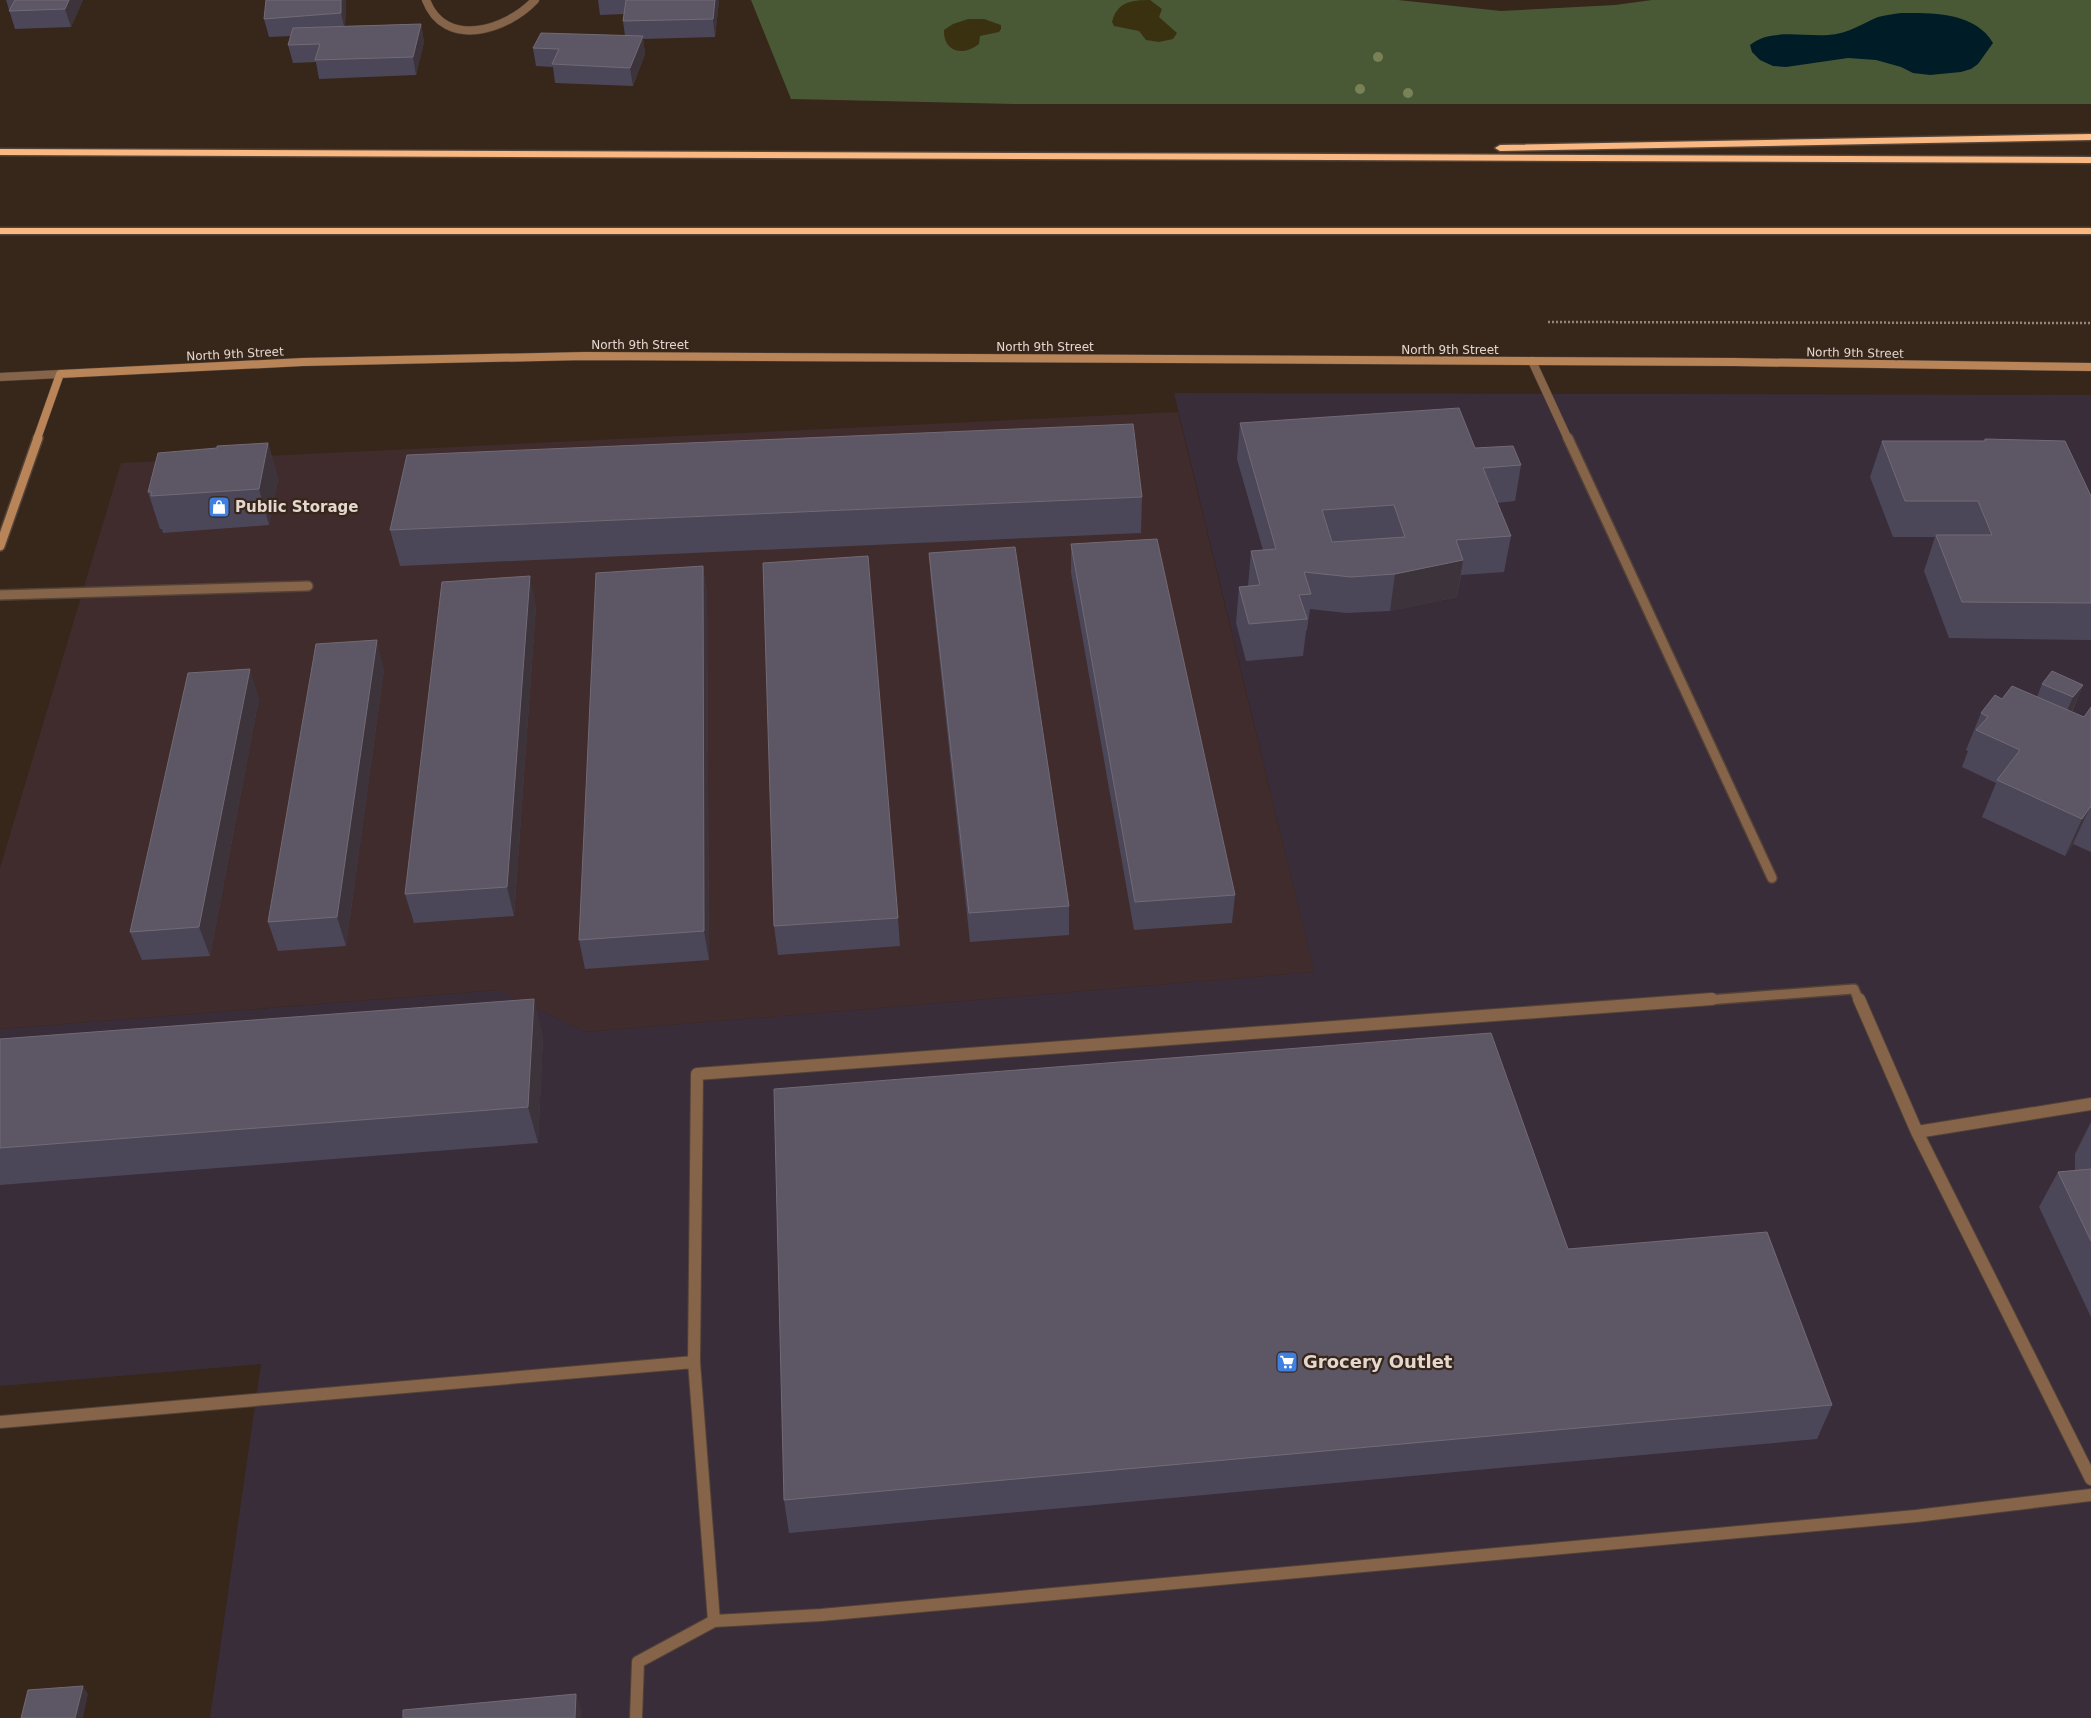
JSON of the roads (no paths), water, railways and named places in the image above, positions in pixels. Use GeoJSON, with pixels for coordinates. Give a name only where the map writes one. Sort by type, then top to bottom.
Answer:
{"type":"FeatureCollection","features":[{"type":"Feature","properties":{"kind":"highway"},"geometry":{"type":"LineString","coordinates":[[1007,156],[2091,137]]}},
{"type":"Feature","properties":{"kind":"highway"},"geometry":{"type":"LineString","coordinates":[[0,152],[2091,160]]}},
{"type":"Feature","properties":{"kind":"highway"},"geometry":{"type":"LineString","coordinates":[[0,230],[2091,231]]}},
{"type":"Feature","properties":{"kind":"street"},"geometry":{"type":"LineString","coordinates":[[426,0],[430,13],[438,20],[449,26],[480,30],[496,27],[509,21],[535,0]]}},
{"type":"Feature","properties":{"kind":"street","name":"North 9th Street"},"geometry":{"type":"LineString","coordinates":[[0,377],[303,362],[586,356],[1532,361],[2091,367]]}},
{"type":"Feature","properties":{"kind":"street"},"geometry":{"type":"LineString","coordinates":[[1532,361],[1772,878]]}},
{"type":"Feature","properties":{"kind":"street"},"geometry":{"type":"LineString","coordinates":[[0,546],[60,374]]}},
{"type":"Feature","properties":{"kind":"street"},"geometry":{"type":"LineString","coordinates":[[0,595],[308,586]]}},
{"type":"Feature","properties":{"kind":"street"},"geometry":{"type":"LineString","coordinates":[[714,1621],[694,1362],[697,1074],[1854,988],[1918,1132],[2091,1479]]}},
{"type":"Feature","properties":{"kind":"street"},"geometry":{"type":"LineString","coordinates":[[1918,1132],[2091,1104]]}},
{"type":"Feature","properties":{"kind":"street"},"geometry":{"type":"LineString","coordinates":[[0,1422],[694,1362]]}},
{"type":"Feature","properties":{"kind":"street"},"geometry":{"type":"LineString","coordinates":[[636,1718],[638,1662],[714,1621],[821,1615],[1916,1516],[2091,1495]]}},
{"type":"Feature","properties":{"kind":"water"},"geometry":{"type":"Polygon","coordinates":[[[1901,13],[1952,16],[1976,25],[1993,43],[1978,64],[1971,69],[1961,72],[1930,75],[1913,73],[1901,67],[1876,60],[1848,58],[1786,67],[1773,66],[1760,60],[1752,52],[1750,45],[1758,40],[1777,35],[1835,34],[1848,31],[1878,17],[1901,13]]]}},
{"type":"Feature","properties":{"kind":"place","name":"Public Storage"},"geometry":{"type":"Point","coordinates":[219,507]}},
{"type":"Feature","properties":{"kind":"place","name":"Grocery Outlet"},"geometry":{"type":"Point","coordinates":[1287,1362]}}]}
